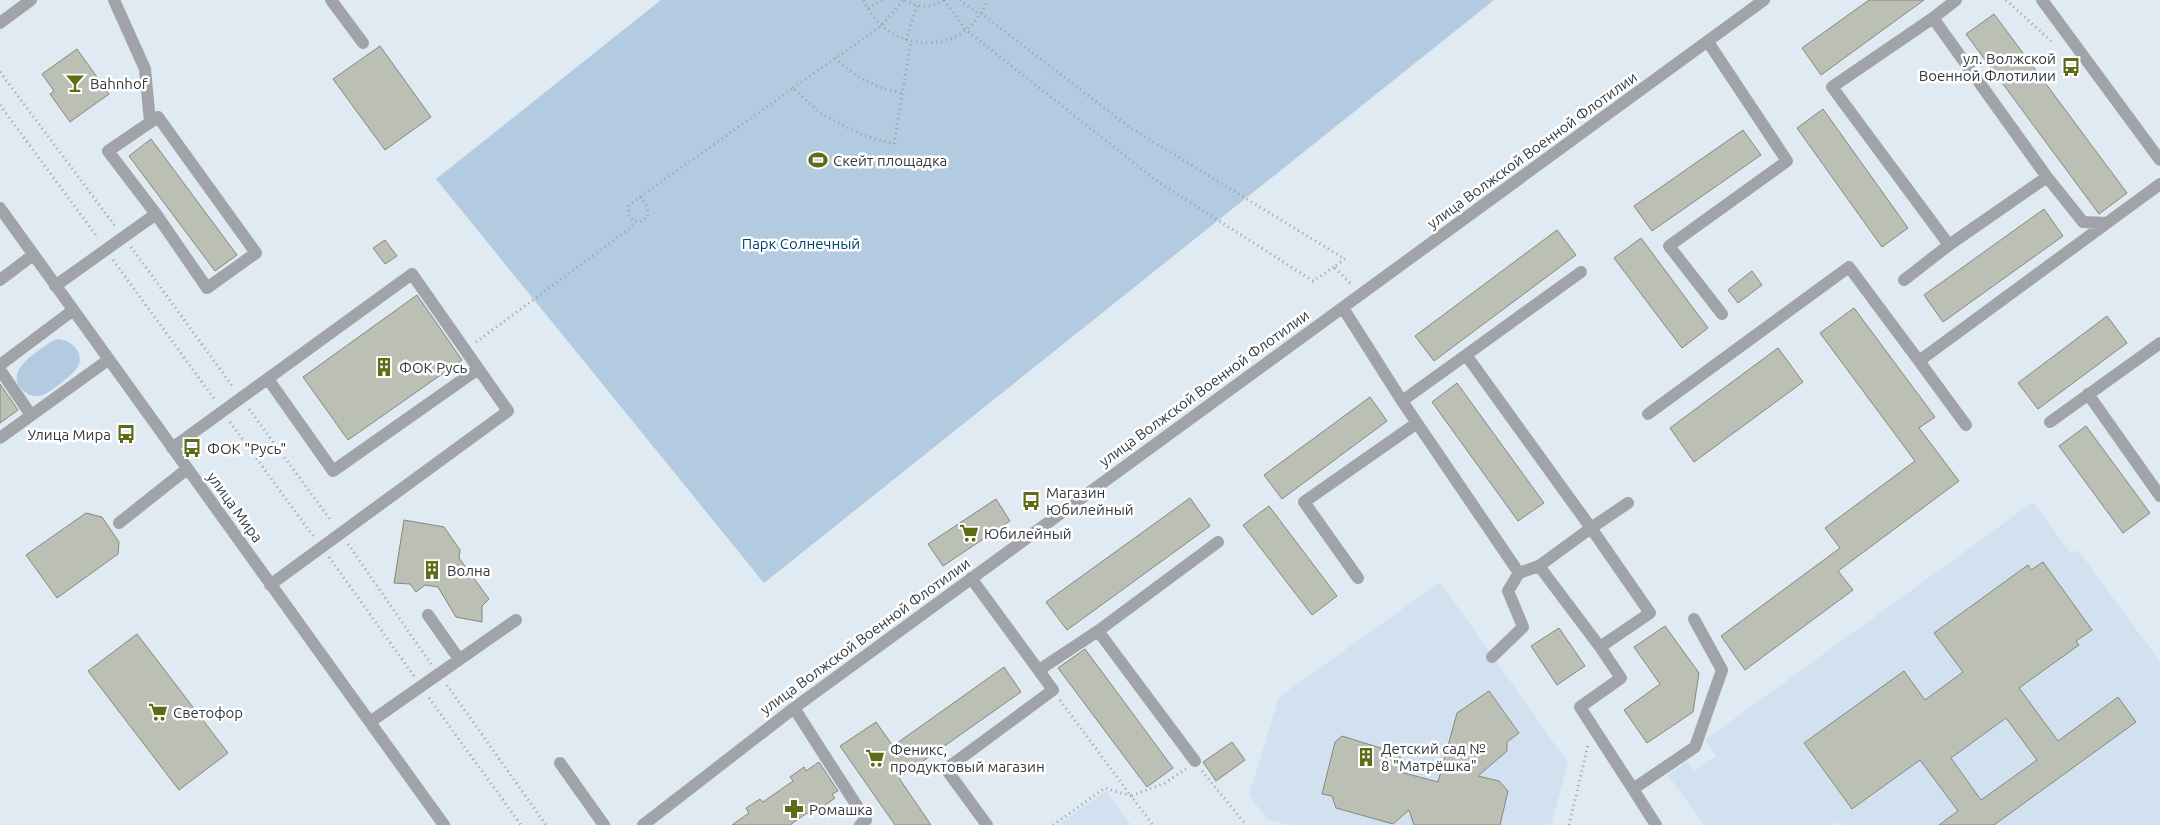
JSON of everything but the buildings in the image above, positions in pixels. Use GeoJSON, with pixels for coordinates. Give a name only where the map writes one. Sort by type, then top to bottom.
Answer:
{"type":"FeatureCollection","features":[{"type":"Feature","properties":{"kind":"street"},"geometry":{"type":"LineString","coordinates":[[0,23],[31,0]]}},
{"type":"Feature","properties":{"kind":"street"},"geometry":{"type":"LineString","coordinates":[[114,0],[144,68],[150,122]]}},
{"type":"Feature","properties":{"kind":"street"},"geometry":{"type":"LineString","coordinates":[[331,0],[363,43]]}},
{"type":"Feature","properties":{"kind":"street","name":"улица Волжской Военной Флотилии"},"geometry":{"type":"LineString","coordinates":[[643,825],[794,708],[1764,0]]}},
{"type":"Feature","properties":{"kind":"street"},"geometry":{"type":"LineString","coordinates":[[1949,246],[1832,87],[1933,18],[1956,0]]}},
{"type":"Feature","properties":{"kind":"street"},"geometry":{"type":"LineString","coordinates":[[2042,0],[2160,160]]}},
{"type":"Feature","properties":{"kind":"street"},"geometry":{"type":"LineString","coordinates":[[1933,18],[2047,176],[2083,222],[2107,223]]}},
{"type":"Feature","properties":{"kind":"street"},"geometry":{"type":"LineString","coordinates":[[1708,42],[1787,161],[1669,246],[1722,314]]}},
{"type":"Feature","properties":{"kind":"street"},"geometry":{"type":"LineString","coordinates":[[158,117],[256,253],[207,288],[156,214],[108,151],[158,117]]}},
{"type":"Feature","properties":{"kind":"street"},"geometry":{"type":"LineString","coordinates":[[1904,280],[2047,176]]}},
{"type":"Feature","properties":{"kind":"street"},"geometry":{"type":"LineString","coordinates":[[1919,361],[2160,184]]}},
{"type":"Feature","properties":{"kind":"street","name":"улица Мира"},"geometry":{"type":"LineString","coordinates":[[0,208],[72,311],[444,825]]}},
{"type":"Feature","properties":{"kind":"street"},"geometry":{"type":"LineString","coordinates":[[55,286],[156,214]]}},
{"type":"Feature","properties":{"kind":"street"},"geometry":{"type":"LineString","coordinates":[[0,280],[33,255]]}},
{"type":"Feature","properties":{"kind":"street"},"geometry":{"type":"LineString","coordinates":[[1648,414],[1849,267],[1966,425]]}},
{"type":"Feature","properties":{"kind":"street"},"geometry":{"type":"LineString","coordinates":[[1402,401],[1581,272]]}},
{"type":"Feature","properties":{"kind":"street"},"geometry":{"type":"LineString","coordinates":[[172,448],[412,274],[508,411],[270,585]]}},
{"type":"Feature","properties":{"kind":"street"},"geometry":{"type":"LineString","coordinates":[[1343,308],[1402,401],[1520,574]]}},
{"type":"Feature","properties":{"kind":"street"},"geometry":{"type":"LineString","coordinates":[[0,366],[72,311]]}},
{"type":"Feature","properties":{"kind":"street"},"geometry":{"type":"LineString","coordinates":[[2050,422],[2160,343]]}},
{"type":"Feature","properties":{"kind":"street"},"geometry":{"type":"LineString","coordinates":[[1466,355],[1650,613],[1600,647]]}},
{"type":"Feature","properties":{"kind":"street"},"geometry":{"type":"LineString","coordinates":[[0,438],[108,360]]}},
{"type":"Feature","properties":{"kind":"street"},"geometry":{"type":"LineString","coordinates":[[268,379],[333,471],[478,368]]}},
{"type":"Feature","properties":{"kind":"street"},"geometry":{"type":"LineString","coordinates":[[0,370],[31,415]]}},
{"type":"Feature","properties":{"kind":"street"},"geometry":{"type":"LineString","coordinates":[[2088,394],[2160,496]]}},
{"type":"Feature","properties":{"kind":"street"},"geometry":{"type":"LineString","coordinates":[[1358,578],[1304,502],[1417,423]]}},
{"type":"Feature","properties":{"kind":"street"},"geometry":{"type":"LineString","coordinates":[[120,523],[187,469]]}},
{"type":"Feature","properties":{"kind":"street"},"geometry":{"type":"LineString","coordinates":[[1492,657],[1522,626],[1508,590],[1520,574],[1540,566],[1591,528],[1628,504]]}},
{"type":"Feature","properties":{"kind":"street"},"geometry":{"type":"LineString","coordinates":[[1039,670],[1098,631],[1218,542]]}},
{"type":"Feature","properties":{"kind":"street"},"geometry":{"type":"LineString","coordinates":[[1540,566],[1621,678],[1580,707],[1656,825]]}},
{"type":"Feature","properties":{"kind":"street"},"geometry":{"type":"LineString","coordinates":[[971,578],[1053,690],[946,769],[987,825]]}},
{"type":"Feature","properties":{"kind":"street"},"geometry":{"type":"LineString","coordinates":[[428,615],[459,660]]}},
{"type":"Feature","properties":{"kind":"street"},"geometry":{"type":"LineString","coordinates":[[1633,789],[1695,747],[1722,670],[1694,619]]}},
{"type":"Feature","properties":{"kind":"street"},"geometry":{"type":"LineString","coordinates":[[370,722],[516,620]]}},
{"type":"Feature","properties":{"kind":"street"},"geometry":{"type":"LineString","coordinates":[[1098,631],[1195,761]]}},
{"type":"Feature","properties":{"kind":"street"},"geometry":{"type":"LineString","coordinates":[[794,708],[866,820],[860,825]]}},
{"type":"Feature","properties":{"kind":"street"},"geometry":{"type":"LineString","coordinates":[[560,763],[604,825]]}},
{"type":"Feature","properties":{"kind":"path"},"geometry":{"type":"LineString","coordinates":[[864,0],[867,8],[881,26],[899,38],[920,43],[941,42],[966,30],[980,14],[988,0]]}},
{"type":"Feature","properties":{"kind":"path"},"geometry":{"type":"LineString","coordinates":[[867,8],[882,0]]}},
{"type":"Feature","properties":{"kind":"path"},"geometry":{"type":"LineString","coordinates":[[640,197],[647,206],[648,216],[640,222],[634,221],[628,215],[629,204],[881,26],[904,0],[917,6],[935,5],[944,0],[966,30],[1157,182],[1314,281],[1345,259],[1129,127],[960,0]]}},
{"type":"Feature","properties":{"kind":"path"},"geometry":{"type":"LineString","coordinates":[[2006,0],[2051,41]]}},
{"type":"Feature","properties":{"kind":"path"},"geometry":{"type":"LineString","coordinates":[[793,88],[820,113],[862,135],[894,144],[908,40],[917,6]]}},
{"type":"Feature","properties":{"kind":"path"},"geometry":{"type":"LineString","coordinates":[[835,58],[847,70],[868,83],[902,93]]}},
{"type":"Feature","properties":{"kind":"path"},"geometry":{"type":"LineString","coordinates":[[0,72],[124,237],[340,533],[546,825]]}},
{"type":"Feature","properties":{"kind":"path"},"geometry":{"type":"LineString","coordinates":[[0,105],[521,825]]}},
{"type":"Feature","properties":{"kind":"path"},"geometry":{"type":"LineString","coordinates":[[465,350],[632,227],[637,221]]}},
{"type":"Feature","properties":{"kind":"path"},"geometry":{"type":"LineString","coordinates":[[1334,268],[1361,294]]}},
{"type":"Feature","properties":{"kind":"path"},"geometry":{"type":"LineString","coordinates":[[1053,690],[1154,825]]}},
{"type":"Feature","properties":{"kind":"path"},"geometry":{"type":"LineString","coordinates":[[1569,825],[1592,726]]}},
{"type":"Feature","properties":{"kind":"path"},"geometry":{"type":"LineString","coordinates":[[1053,825],[1105,788],[1131,796],[1165,783],[1195,761],[1246,825]]}},
{"type":"Feature","properties":{"kind":"shaded area"},"geometry":{"type":"Polygon","coordinates":[[[2033,502],[2071,554],[2078,550],[2160,662],[2160,825],[1841,825],[1838,822],[1833,825],[1704,825],[1668,775],[1687,762],[1694,771],[1716,756],[1705,740],[2033,502]]]}},
{"type":"Feature","properties":{"kind":"shaded area"},"geometry":{"type":"Polygon","coordinates":[[[1440,582],[1568,763],[1551,825],[1289,825],[1267,819],[1249,795],[1279,697],[1440,582]]]}},
{"type":"Feature","properties":{"kind":"shaded area"},"geometry":{"type":"Polygon","coordinates":[[[1106,791],[1131,825],[1058,825],[1106,791]]]}},
{"type":"Feature","properties":{"kind":"green space","name":"Парк Солнечный"},"geometry":{"type":"Polygon","coordinates":[[[661,0],[1494,0],[764,583],[436,179],[661,0]]]}},
{"type":"Feature","properties":{"kind":"green space"},"geometry":{"type":"Polygon","coordinates":[[[58,339],[73,345],[79,353],[80,358],[77,368],[56,387],[41,396],[25,392],[18,385],[17,377],[19,370],[31,357],[52,341],[58,339]]]}},
{"type":"Feature","properties":{"kind":"place","name":"ул. Волжской Военной Флотилии"},"geometry":{"type":"Point","coordinates":[2071,67]}},
{"type":"Feature","properties":{"kind":"place","name":"Bahnhof"},"geometry":{"type":"Point","coordinates":[75,83]}},
{"type":"Feature","properties":{"kind":"place","name":"Скейт площадка"},"geometry":{"type":"Point","coordinates":[818,160]}},
{"type":"Feature","properties":{"kind":"place","name":"ФОК Русь"},"geometry":{"type":"Point","coordinates":[384,367]}},
{"type":"Feature","properties":{"kind":"place","name":"Улица Мира"},"geometry":{"type":"Point","coordinates":[126,434]}},
{"type":"Feature","properties":{"kind":"place","name":"ФОК \"Русь\""},"geometry":{"type":"Point","coordinates":[192,448]}},
{"type":"Feature","properties":{"kind":"place","name":"Магазин Юбилейный"},"geometry":{"type":"Point","coordinates":[1031,501]}},
{"type":"Feature","properties":{"kind":"place","name":"Юбилейный"},"geometry":{"type":"Point","coordinates":[969,533]}},
{"type":"Feature","properties":{"kind":"place","name":"Волна"},"geometry":{"type":"Point","coordinates":[432,570]}},
{"type":"Feature","properties":{"kind":"place","name":"Светофор"},"geometry":{"type":"Point","coordinates":[158,712]}},
{"type":"Feature","properties":{"kind":"place","name":"Детский сад № 8 \"Матрёшка\""},"geometry":{"type":"Point","coordinates":[1366,757]}},
{"type":"Feature","properties":{"kind":"place","name":"Феникс, продуктовый магазин"},"geometry":{"type":"Point","coordinates":[875,758]}},
{"type":"Feature","properties":{"kind":"place","name":"Ромашка"},"geometry":{"type":"Point","coordinates":[794,809]}}]}
